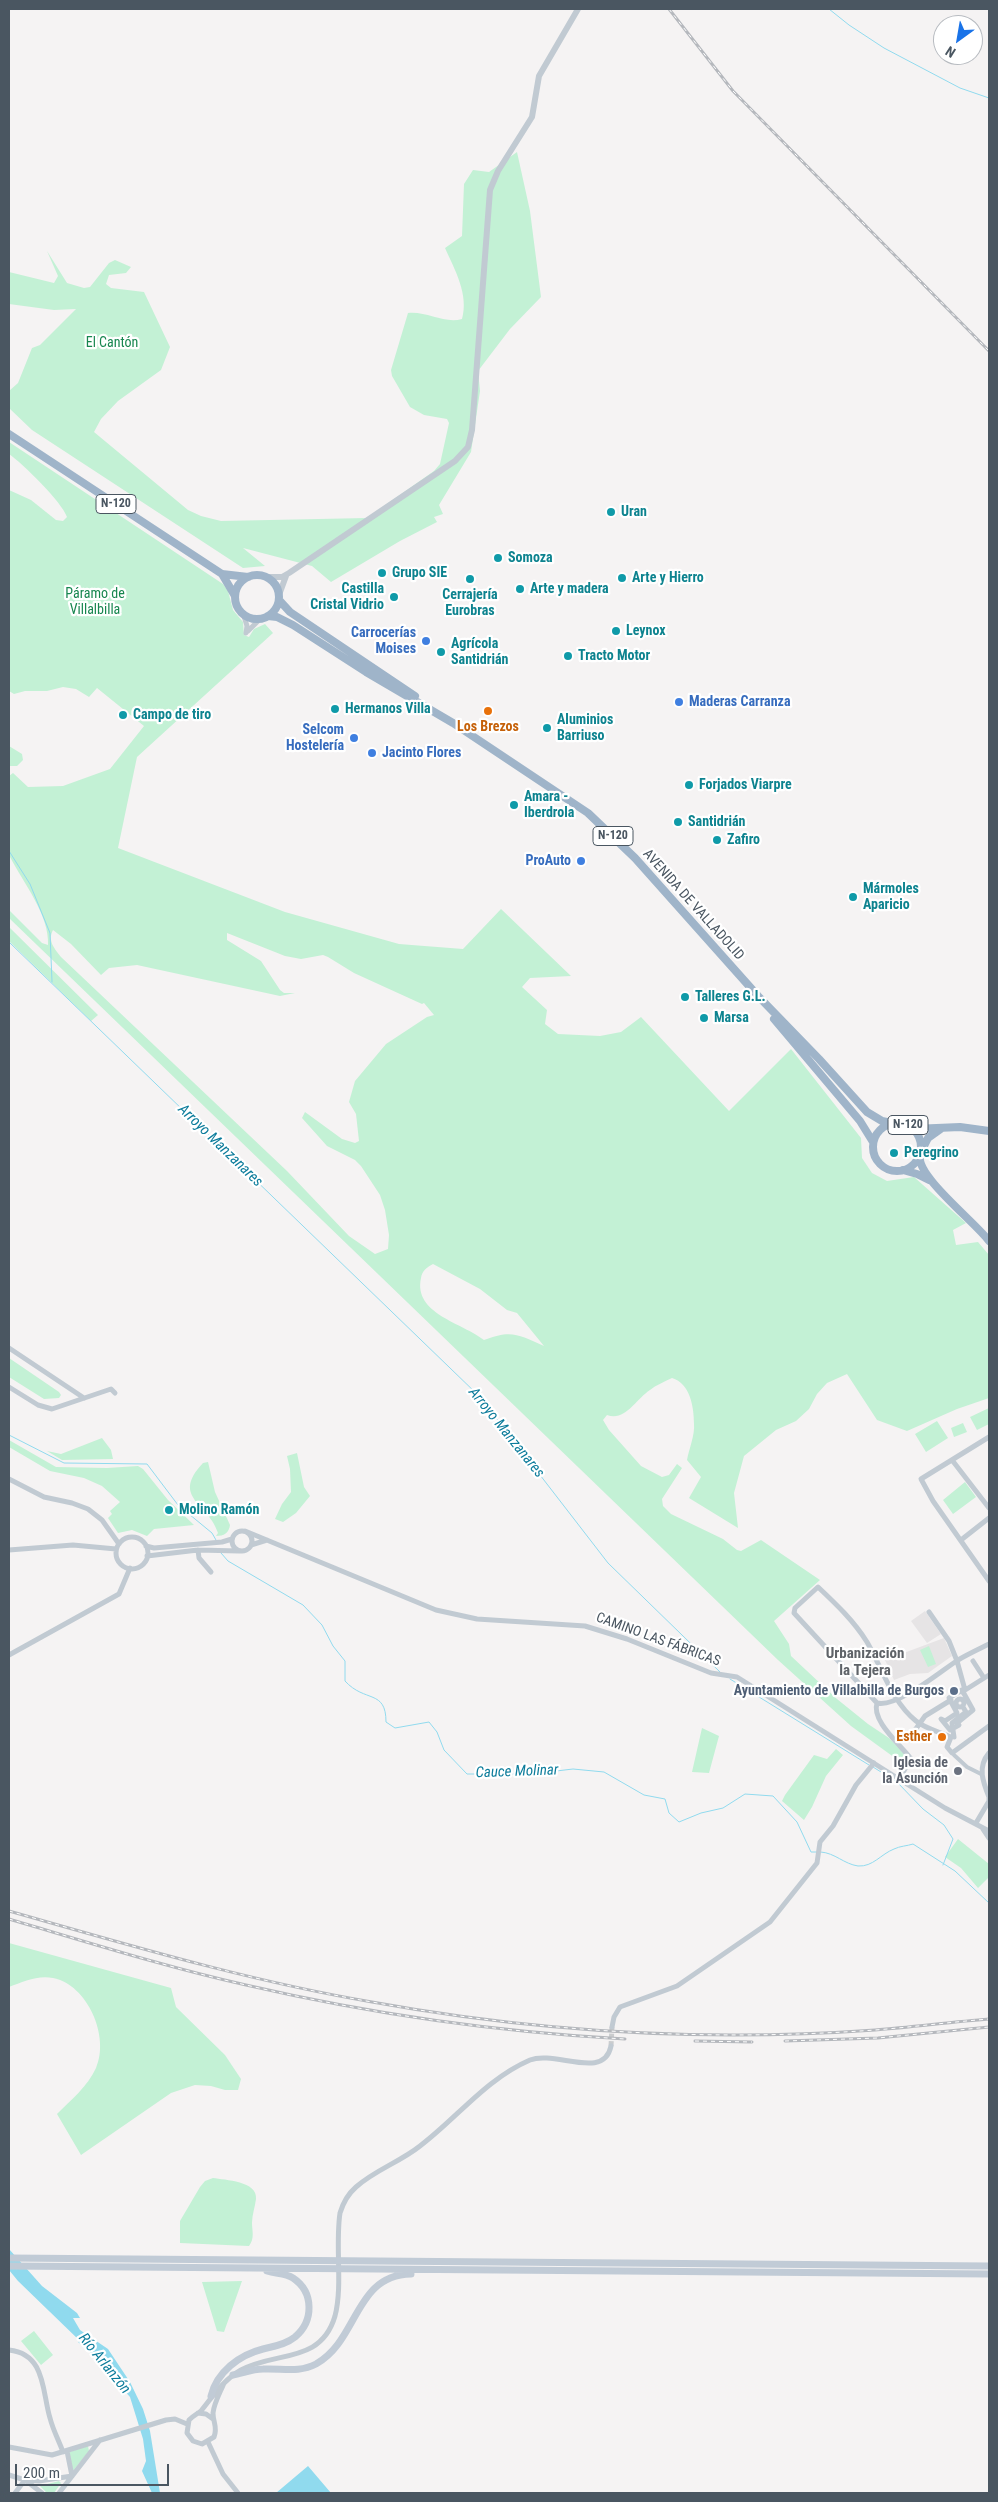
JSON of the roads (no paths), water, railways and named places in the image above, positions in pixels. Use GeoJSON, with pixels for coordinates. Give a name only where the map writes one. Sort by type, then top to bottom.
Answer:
{"type":"FeatureCollection","features":[{"type":"Feature","properties":{"kind":"highway","name":"N-120"},"geometry":{"type":"LineString","coordinates":[[9,434],[222,574],[267,577],[275,584],[279,597],[290,612],[382,672],[453,723]]}},
{"type":"Feature","properties":{"kind":"highway","name":"N-120"},"geometry":{"type":"LineString","coordinates":[[222,574],[235,597],[238,607],[250,618],[277,617],[453,723]]}},
{"type":"Feature","properties":{"kind":"highway"},"geometry":{"type":"LineString","coordinates":[[235,597],[239,584],[248,577]]}},
{"type":"Feature","properties":{"kind":"highway"},"geometry":{"type":"LineString","coordinates":[[264,617],[275,610],[279,597]]}},
{"type":"Feature","properties":{"kind":"highway","name":"AVENIDA DE VALLADOLID"},"geometry":{"type":"LineString","coordinates":[[453,723],[557,791],[599,823],[635,858],[744,980]]}},
{"type":"Feature","properties":{"kind":"highway","name":"N-120"},"geometry":{"type":"LineString","coordinates":[[744,980],[866,1112],[882,1122],[905,1124],[913,1128],[920,1138],[919,1163],[931,1182],[989,1241]]}},
{"type":"Feature","properties":{"kind":"highway","name":"N-120"},"geometry":{"type":"LineString","coordinates":[[744,980],[802,1055],[860,1121],[873,1142]]}},
{"type":"Feature","properties":{"kind":"highway","name":"N-120"},"geometry":{"type":"LineString","coordinates":[[892,1123],[880,1129],[873,1142],[873,1153],[878,1163],[889,1170],[903,1170],[917,1174],[931,1182]]}},
{"type":"Feature","properties":{"kind":"highway"},"geometry":{"type":"LineString","coordinates":[[913,1128],[970,1128],[989,1131]]}},
{"type":"Feature","properties":{"kind":"highway"},"geometry":{"type":"LineString","coordinates":[[903,1170],[913,1166],[928,1138],[942,1128]]}},
{"type":"Feature","properties":{"kind":"main road"},"geometry":{"type":"LineString","coordinates":[[9,2258],[989,2266]]}},
{"type":"Feature","properties":{"kind":"main road"},"geometry":{"type":"LineString","coordinates":[[9,2266],[989,2274]]}},
{"type":"Feature","properties":{"kind":"main road"},"geometry":{"type":"LineString","coordinates":[[211,2396],[219,2378],[233,2363],[251,2353],[287,2342],[296,2336],[308,2319],[309,2300],[301,2285],[285,2274],[258,2268]]}},
{"type":"Feature","properties":{"kind":"main road"},"geometry":{"type":"LineString","coordinates":[[233,2375],[262,2369],[300,2370],[314,2365],[336,2348],[350,2328],[362,2302],[380,2283],[403,2274],[424,2274],[440,2270]]}},
{"type":"Feature","properties":{"kind":"street"},"geometry":{"type":"LineString","coordinates":[[267,577],[282,577],[289,573],[448,466],[468,446],[472,430],[490,190],[498,171],[532,117],[539,76],[578,9]]}},
{"type":"Feature","properties":{"kind":"street"},"geometry":{"type":"LineString","coordinates":[[279,597],[284,580],[289,573]]}},
{"type":"Feature","properties":{"kind":"street"},"geometry":{"type":"LineString","coordinates":[[243,613],[248,626],[246,633],[264,617]]}},
{"type":"Feature","properties":{"kind":"street"},"geometry":{"type":"LineString","coordinates":[[9,1348],[84,1398]]}},
{"type":"Feature","properties":{"kind":"street"},"geometry":{"type":"LineString","coordinates":[[9,1387],[47,1408],[61,1407],[111,1389],[115,1393]]}},
{"type":"Feature","properties":{"kind":"street"},"geometry":{"type":"LineString","coordinates":[[989,1437],[921,1479],[989,1581]]}},
{"type":"Feature","properties":{"kind":"street"},"geometry":{"type":"LineString","coordinates":[[952,1460],[989,1508]]}},
{"type":"Feature","properties":{"kind":"street"},"geometry":{"type":"LineString","coordinates":[[9,1479],[44,1497],[72,1503],[88,1509],[102,1520],[119,1544]]}},
{"type":"Feature","properties":{"kind":"street"},"geometry":{"type":"LineString","coordinates":[[961,1540],[989,1518]]}},
{"type":"Feature","properties":{"kind":"street"},"geometry":{"type":"LineString","coordinates":[[239,1551],[233,1547],[232,1540],[236,1533],[245,1531],[252,1539],[251,1545]]}},
{"type":"Feature","properties":{"kind":"street","name":"CAMINO LAS FÁBRICAS"},"geometry":{"type":"LineString","coordinates":[[245,1531],[444,1613],[477,1619],[584,1626],[627,1639],[711,1673],[742,1680],[873,1765],[964,1820],[976,1823],[989,1831]]}},
{"type":"Feature","properties":{"kind":"street"},"geometry":{"type":"LineString","coordinates":[[132,1537],[141,1540],[146,1546],[147,1556],[139,1567],[130,1568],[118,1560],[116,1550],[119,1544],[132,1537]]}},
{"type":"Feature","properties":{"kind":"street"},"geometry":{"type":"LineString","coordinates":[[146,1546],[154,1548],[232,1540]]}},
{"type":"Feature","properties":{"kind":"street"},"geometry":{"type":"LineString","coordinates":[[147,1556],[211,1549],[239,1551],[246,1550],[251,1545],[267,1540]]}},
{"type":"Feature","properties":{"kind":"street"},"geometry":{"type":"LineString","coordinates":[[9,1550],[73,1544],[116,1550]]}},
{"type":"Feature","properties":{"kind":"street"},"geometry":{"type":"LineString","coordinates":[[198,1550],[200,1561],[211,1572]]}},
{"type":"Feature","properties":{"kind":"street"},"geometry":{"type":"LineString","coordinates":[[9,1655],[119,1594],[130,1568]]}},
{"type":"Feature","properties":{"kind":"street"},"geometry":{"type":"LineString","coordinates":[[962,1744],[950,1736],[920,1723],[897,1698],[862,1636],[842,1610],[818,1587],[793,1610],[835,1660],[878,1702],[886,1703],[897,1698],[929,1681],[957,1660],[989,1644]]}},
{"type":"Feature","properties":{"kind":"street"},"geometry":{"type":"LineString","coordinates":[[930,1612],[949,1641],[957,1660],[964,1691],[973,1711]]}},
{"type":"Feature","properties":{"kind":"street"},"geometry":{"type":"LineString","coordinates":[[908,1740],[925,1716],[957,1698],[964,1691],[986,1677],[973,1661]]}},
{"type":"Feature","properties":{"kind":"street"},"geometry":{"type":"LineString","coordinates":[[952,1729],[941,1720],[945,1721],[957,1713],[949,1698],[962,1690],[964,1691]]}},
{"type":"Feature","properties":{"kind":"street"},"geometry":{"type":"LineString","coordinates":[[957,1698],[956,1705],[973,1711]]}},
{"type":"Feature","properties":{"kind":"street"},"geometry":{"type":"LineString","coordinates":[[878,1702],[876,1707],[883,1726],[911,1759],[899,1779]]}},
{"type":"Feature","properties":{"kind":"street"},"geometry":{"type":"LineString","coordinates":[[964,1709],[953,1721],[947,1747],[967,1767],[979,1773],[989,1797],[989,1801],[976,1823]]}},
{"type":"Feature","properties":{"kind":"street"},"geometry":{"type":"LineString","coordinates":[[952,1729],[973,1711]]}},
{"type":"Feature","properties":{"kind":"street"},"geometry":{"type":"LineString","coordinates":[[953,1754],[962,1744],[989,1726]]}},
{"type":"Feature","properties":{"kind":"street"},"geometry":{"type":"LineString","coordinates":[[979,1773],[989,1753]]}},
{"type":"Feature","properties":{"kind":"street"},"geometry":{"type":"LineString","coordinates":[[612,2027],[614,2017],[620,2008],[677,1986],[744,1938],[767,1924],[815,1866],[820,1842],[833,1826],[852,1791],[873,1765]]}},
{"type":"Feature","properties":{"kind":"street","name":"CAMINO LAS FÁBRICAS"},"geometry":{"type":"LineString","coordinates":[[983,1828],[989,1838]]}},
{"type":"Feature","properties":{"kind":"street"},"geometry":{"type":"LineString","coordinates":[[224,2383],[214,2407],[213,2419],[216,2432],[208,2442],[202,2444],[193,2441],[187,2433],[187,2424],[192,2416],[198,2413],[211,2396],[224,2383],[233,2375],[253,2365],[302,2352],[318,2344],[332,2325],[336,2313],[338,2241],[342,2208],[354,2188],[419,2147],[492,2083],[530,2060],[547,2057],[598,2063],[607,2058],[611,2046]]}},
{"type":"Feature","properties":{"kind":"street"},"geometry":{"type":"LineString","coordinates":[[11,2350],[27,2357],[40,2372],[50,2419],[65,2451],[72,2476]]}},
{"type":"Feature","properties":{"kind":"street"},"geometry":{"type":"LineString","coordinates":[[198,2413],[206,2414],[213,2419]]}},
{"type":"Feature","properties":{"kind":"street"},"geometry":{"type":"LineString","coordinates":[[9,2447],[48,2455],[159,2422],[175,2419],[187,2424]]}},
{"type":"Feature","properties":{"kind":"street"},"geometry":{"type":"LineString","coordinates":[[59,2493],[101,2439]]}},
{"type":"Feature","properties":{"kind":"street"},"geometry":{"type":"LineString","coordinates":[[208,2442],[223,2474],[238,2493]]}},
{"type":"Feature","properties":{"kind":"street"},"geometry":{"type":"LineString","coordinates":[[88,2443],[92,2445],[93,2450]]}},
{"type":"Feature","properties":{"kind":"street"},"geometry":{"type":"LineString","coordinates":[[9,2475],[25,2480],[39,2481],[72,2476]]}},
{"type":"Feature","properties":{"kind":"street"},"geometry":{"type":"LineString","coordinates":[[61,2477],[65,2481],[65,2485]]}},
{"type":"Feature","properties":{"kind":"street"},"geometry":{"type":"LineString","coordinates":[[25,2480],[42,2493]]}},
{"type":"Feature","properties":{"kind":"street"},"geometry":{"type":"LineString","coordinates":[[15,2493],[25,2480]]}},
{"type":"Feature","properties":{"kind":"street"},"geometry":{"type":"LineString","coordinates":[[36,2487],[39,2481]]}},
{"type":"Feature","properties":{"kind":"water","name":"Río Arlanzón"},"geometry":{"type":"Polygon","coordinates":[[[9,2249],[42,2286],[77,2313],[80,2318],[73,2318],[80,2330],[108,2349],[130,2382],[143,2409],[150,2431],[160,2493],[152,2493],[142,2471],[146,2461],[143,2439],[130,2397],[90,2352],[78,2342],[80,2341],[9,2270],[9,2249]]]}},
{"type":"Feature","properties":{"kind":"water"},"geometry":{"type":"Polygon","coordinates":[[[308,2466],[331,2493],[276,2493],[308,2466]]]}},
{"type":"Feature","properties":{"kind":"waterway"},"geometry":{"type":"LineString","coordinates":[[829,9],[884,48],[960,88],[989,98]]}},
{"type":"Feature","properties":{"kind":"waterway"},"geometry":{"type":"LineString","coordinates":[[9,851],[30,884],[50,933],[52,982]]}},
{"type":"Feature","properties":{"kind":"waterway","name":"Arroyo Manzanares"},"geometry":{"type":"LineString","coordinates":[[9,942],[479,1396],[608,1563],[720,1672]]}},
{"type":"Feature","properties":{"kind":"waterway","name":"Cauce Molinar"},"geometry":{"type":"LineString","coordinates":[[9,1435],[64,1463],[147,1464],[178,1505],[212,1533],[216,1540]]}},
{"type":"Feature","properties":{"kind":"waterway","name":"Cauce Molinar"},"geometry":{"type":"LineString","coordinates":[[221,1553],[228,1561],[303,1605],[322,1625],[333,1646],[345,1661],[345,1681],[353,1688],[378,1700],[385,1712],[386,1722],[395,1728],[429,1722],[437,1732],[444,1750],[467,1774],[531,1774],[573,1769],[604,1772],[644,1795],[665,1799],[669,1813],[679,1822],[701,1813],[723,1808],[745,1794],[773,1796],[797,1822],[811,1852],[817,1852]]}},
{"type":"Feature","properties":{"kind":"waterway","name":"Arroyo Manzanares"},"geometry":{"type":"LineString","coordinates":[[730,1679],[869,1765]]}},
{"type":"Feature","properties":{"kind":"waterway","name":"Arroyo Manzanares"},"geometry":{"type":"LineString","coordinates":[[873,1767],[897,1782],[923,1809],[944,1825],[953,1839],[943,1865]]}},
{"type":"Feature","properties":{"kind":"waterway","name":"Cauce Molinar"},"geometry":{"type":"LineString","coordinates":[[821,1852],[831,1854],[853,1865],[863,1866],[894,1849],[913,1844],[955,1871],[989,1903]]}},
{"type":"Feature","properties":{"kind":"tunnel"},"geometry":{"type":"LineString","coordinates":[[611,2046],[612,2027]]}},
{"type":"Feature","properties":{"kind":"railway"},"geometry":{"type":"LineString","coordinates":[[669,9],[733,91],[989,351]]}},
{"type":"Feature","properties":{"kind":"railway"},"geometry":{"type":"LineString","coordinates":[[9,1911],[99,1937],[280,1984],[372,2002],[497,2021],[623,2032],[749,2035],[875,2030],[989,2019]]}},
{"type":"Feature","properties":{"kind":"railway"},"geometry":{"type":"LineString","coordinates":[[9,1919],[186,1970],[340,2005],[434,2020],[529,2032],[625,2039]]}},
{"type":"Feature","properties":{"kind":"railway"},"geometry":{"type":"LineString","coordinates":[[785,2041],[878,2038],[989,2027]]}},
{"type":"Feature","properties":{"kind":"railway"},"geometry":{"type":"LineString","coordinates":[[695,2041],[752,2042]]}},
{"type":"Feature","properties":{"kind":"place","name":"Uran"},"geometry":{"type":"Point","coordinates":[611,512]}},
{"type":"Feature","properties":{"kind":"place","name":"Somoza"},"geometry":{"type":"Point","coordinates":[498,558]}},
{"type":"Feature","properties":{"kind":"place","name":"Grupo SIE"},"geometry":{"type":"Point","coordinates":[382,573]}},
{"type":"Feature","properties":{"kind":"place","name":"Arte y Hierro"},"geometry":{"type":"Point","coordinates":[622,578]}},
{"type":"Feature","properties":{"kind":"place","name":"Cerrajería Eurobras"},"geometry":{"type":"Point","coordinates":[470,579]}},
{"type":"Feature","properties":{"kind":"place","name":"Arte y madera"},"geometry":{"type":"Point","coordinates":[520,589]}},
{"type":"Feature","properties":{"kind":"place","name":"Castilla Cristal Vidrio"},"geometry":{"type":"Point","coordinates":[394,597]}},
{"type":"Feature","properties":{"kind":"place","name":"Leynox"},"geometry":{"type":"Point","coordinates":[616,631]}},
{"type":"Feature","properties":{"kind":"place","name":"Carrocerías Moises"},"geometry":{"type":"Point","coordinates":[426,641]}},
{"type":"Feature","properties":{"kind":"place","name":"Agrícola Santidrián"},"geometry":{"type":"Point","coordinates":[441,652]}},
{"type":"Feature","properties":{"kind":"place","name":"Tracto Motor"},"geometry":{"type":"Point","coordinates":[568,656]}},
{"type":"Feature","properties":{"kind":"place","name":"Maderas Carranza"},"geometry":{"type":"Point","coordinates":[679,702]}},
{"type":"Feature","properties":{"kind":"place","name":"Hermanos Villa"},"geometry":{"type":"Point","coordinates":[335,709]}},
{"type":"Feature","properties":{"kind":"place","name":"Los Brezos"},"geometry":{"type":"Point","coordinates":[488,711]}},
{"type":"Feature","properties":{"kind":"place","name":"Campo de tiro"},"geometry":{"type":"Point","coordinates":[123,715]}},
{"type":"Feature","properties":{"kind":"place","name":"Aluminios Barriuso"},"geometry":{"type":"Point","coordinates":[547,728]}},
{"type":"Feature","properties":{"kind":"place","name":"Selcom Hostelería"},"geometry":{"type":"Point","coordinates":[354,738]}},
{"type":"Feature","properties":{"kind":"place","name":"Jacinto Flores"},"geometry":{"type":"Point","coordinates":[372,753]}},
{"type":"Feature","properties":{"kind":"place","name":"Forjados Viarpre"},"geometry":{"type":"Point","coordinates":[689,785]}},
{"type":"Feature","properties":{"kind":"place","name":"Amara - Iberdrola"},"geometry":{"type":"Point","coordinates":[514,805]}},
{"type":"Feature","properties":{"kind":"place","name":"Santidrián"},"geometry":{"type":"Point","coordinates":[678,822]}},
{"type":"Feature","properties":{"kind":"place","name":"Zafiro"},"geometry":{"type":"Point","coordinates":[717,840]}},
{"type":"Feature","properties":{"kind":"place","name":"ProAuto"},"geometry":{"type":"Point","coordinates":[581,861]}},
{"type":"Feature","properties":{"kind":"place","name":"Mármoles Aparicio"},"geometry":{"type":"Point","coordinates":[853,897]}},
{"type":"Feature","properties":{"kind":"place","name":"Talleres G.L."},"geometry":{"type":"Point","coordinates":[685,997]}},
{"type":"Feature","properties":{"kind":"place","name":"Marsa"},"geometry":{"type":"Point","coordinates":[704,1018]}},
{"type":"Feature","properties":{"kind":"place","name":"Peregrino"},"geometry":{"type":"Point","coordinates":[894,1153]}},
{"type":"Feature","properties":{"kind":"place","name":"Molino Ramón"},"geometry":{"type":"Point","coordinates":[169,1510]}},
{"type":"Feature","properties":{"kind":"place","name":"Ayuntamiento de Villalbilla de Burgos"},"geometry":{"type":"Point","coordinates":[954,1691]}},
{"type":"Feature","properties":{"kind":"place","name":"Esther"},"geometry":{"type":"Point","coordinates":[942,1737]}},
{"type":"Feature","properties":{"kind":"place","name":"Iglesia de la Asunción"},"geometry":{"type":"Point","coordinates":[958,1771]}},
{"type":"Feature","properties":{"kind":"district","name":"Urbanización la Tejera"},"geometry":{"type":"Point","coordinates":[865,1662]}},
{"type":"Feature","properties":{"kind":"park label","name":"El Cantón"},"geometry":{"type":"Point","coordinates":[112,343]}},
{"type":"Feature","properties":{"kind":"park label","name":"Páramo de Villalbilla"},"geometry":{"type":"Point","coordinates":[95,602]}}]}
